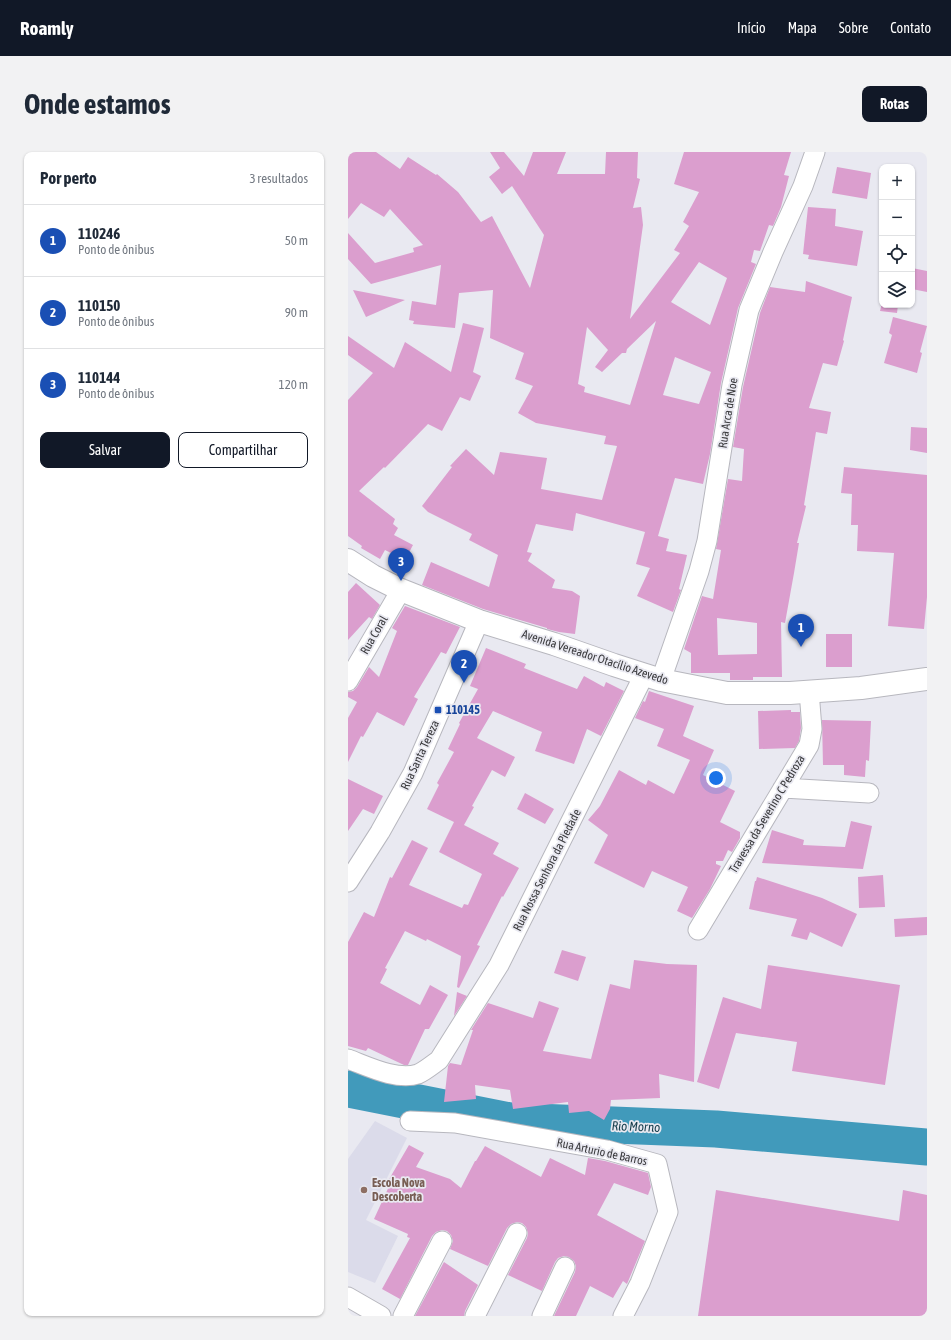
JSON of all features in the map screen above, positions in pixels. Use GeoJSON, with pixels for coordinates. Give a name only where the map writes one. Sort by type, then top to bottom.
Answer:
{"type":"FeatureCollection","features":[{"type":"Feature","properties":{"kind":"main road","name":"Avenida Vereador Otacílio Azevedo"},"geometry":{"type":"LineString","coordinates":[[348,560],[373,576],[401,590],[479,621],[653,677],[726,693],[861,688],[927,679]]}},
{"type":"Feature","properties":{"kind":"street","name":"Rua Arca de Noe"},"geometry":{"type":"LineString","coordinates":[[653,677],[699,571],[707,541],[732,386],[749,310],[803,186],[815,152]]}},
{"type":"Feature","properties":{"kind":"street","name":"Rua Coral"},"geometry":{"type":"LineString","coordinates":[[348,681],[401,590]]}},
{"type":"Feature","properties":{"kind":"street","name":"Rua Santa Tereza"},"geometry":{"type":"LineString","coordinates":[[348,882],[380,832],[413,773],[479,621]]}},
{"type":"Feature","properties":{"kind":"street","name":"Rua Nossa Senhora da Piedade"},"geometry":{"type":"LineString","coordinates":[[348,1059],[388,1073],[405,1076],[418,1074],[439,1060],[499,964],[653,677]]}},
{"type":"Feature","properties":{"kind":"street","name":"Travessa da Severino C Pedroza"},"geometry":{"type":"LineString","coordinates":[[698,930],[808,745],[812,729],[809,691]]}},
{"type":"Feature","properties":{"kind":"street"},"geometry":{"type":"LineString","coordinates":[[783,788],[869,793]]}},
{"type":"Feature","properties":{"kind":"street","name":"Rua Arturio de Barros"},"geometry":{"type":"LineString","coordinates":[[410,1121],[455,1123],[606,1150],[657,1164],[668,1212],[640,1283],[623,1316]]}},
{"type":"Feature","properties":{"kind":"street"},"geometry":{"type":"LineString","coordinates":[[475,1316],[517,1233]]}},
{"type":"Feature","properties":{"kind":"street"},"geometry":{"type":"LineString","coordinates":[[403,1316],[442,1241]]}},
{"type":"Feature","properties":{"kind":"street"},"geometry":{"type":"LineString","coordinates":[[542,1316],[564,1267]]}},
{"type":"Feature","properties":{"kind":"street"},"geometry":{"type":"LineString","coordinates":[[348,1297],[381,1316]]}},
{"type":"Feature","properties":{"kind":"shaded area","name":"Escola Nova Descoberta"},"geometry":{"type":"Polygon","coordinates":[[[375,1121],[407,1138],[366,1220],[398,1236],[375,1283],[348,1272],[348,1159],[375,1121]]]}},
{"type":"Feature","properties":{"kind":"building"},"geometry":{"type":"Polygon","coordinates":[[[348,152],[376,152],[400,169],[408,157],[436,175],[437,174],[458,192],[481,222],[492,216],[530,288],[544,235],[512,186],[502,194],[489,177],[500,168],[490,152],[504,152],[524,176],[533,152],[566,152],[557,174],[605,174],[606,152],[638,152],[637,178],[640,179],[633,208],[641,207],[643,225],[630,319],[680,253],[674,250],[689,226],[683,222],[699,192],[674,184],[684,152],[791,152],[784,175],[789,176],[781,207],[773,226],[769,225],[760,251],[754,250],[751,262],[756,264],[738,308],[721,383],[710,454],[703,484],[675,478],[658,536],[669,539],[666,551],[687,555],[679,589],[681,590],[673,612],[637,596],[650,568],[636,564],[645,532],[576,513],[573,531],[536,524],[527,552],[532,553],[528,561],[555,580],[552,588],[572,591],[580,596],[575,634],[547,629],[483,609],[422,585],[431,562],[489,587],[498,555],[469,540],[472,534],[428,512],[422,506],[452,467],[450,466],[466,449],[494,475],[500,452],[547,458],[541,489],[602,500],[617,446],[604,444],[606,436],[536,423],[518,413],[533,386],[515,379],[524,353],[490,338],[493,290],[459,293],[455,328],[413,324],[414,321],[409,320],[412,301],[436,305],[441,265],[371,284],[348,259],[348,233],[375,263],[414,252],[413,248],[423,245],[390,209],[384,217],[361,203],[348,219],[348,152]],[[699,262],[671,302],[710,325],[727,278],[699,262]],[[656,321],[627,349],[626,353],[622,353],[602,372],[595,367],[608,350],[587,327],[578,384],[585,387],[584,392],[630,405],[656,321]],[[675,357],[663,395],[699,404],[711,372],[675,357]]]}},
{"type":"Feature","properties":{"kind":"building"},"geometry":{"type":"Polygon","coordinates":[[[837,167],[871,173],[867,199],[832,193],[837,167]]]}},
{"type":"Feature","properties":{"kind":"building"},"geometry":{"type":"Polygon","coordinates":[[[808,207],[836,209],[835,226],[863,231],[857,266],[808,259],[809,255],[803,254],[808,207]]]}},
{"type":"Feature","properties":{"kind":"building"},"geometry":{"type":"Polygon","coordinates":[[[915,269],[927,271],[927,292],[915,290],[915,269]]]}},
{"type":"Feature","properties":{"kind":"building"},"geometry":{"type":"Polygon","coordinates":[[[806,281],[852,297],[844,341],[837,366],[823,363],[809,408],[831,412],[827,434],[816,432],[804,505],[806,506],[797,543],[799,543],[785,623],[781,622],[782,677],[753,677],[753,680],[730,680],[730,673],[691,673],[691,653],[684,649],[702,596],[713,599],[721,550],[716,549],[728,479],[742,481],[744,449],[733,447],[743,387],[760,313],[770,287],[805,292],[806,281]],[[717,618],[718,655],[757,654],[757,623],[717,618]]]}},
{"type":"Feature","properties":{"kind":"building"},"geometry":{"type":"Polygon","coordinates":[[[353,290],[405,300],[366,317],[353,290]]]}},
{"type":"Feature","properties":{"kind":"building"},"geometry":{"type":"Polygon","coordinates":[[[881,308],[898,308],[897,313],[880,311],[881,308]]]}},
{"type":"Feature","properties":{"kind":"building"},"geometry":{"type":"Polygon","coordinates":[[[893,317],[927,326],[920,352],[922,353],[917,373],[884,363],[892,335],[889,333],[893,317]]]}},
{"type":"Feature","properties":{"kind":"building"},"geometry":{"type":"Polygon","coordinates":[[[463,323],[484,328],[473,372],[481,376],[470,401],[460,397],[442,431],[428,424],[385,468],[384,467],[359,491],[395,519],[393,524],[398,528],[394,535],[413,545],[405,560],[385,550],[380,559],[361,548],[362,546],[348,536],[348,400],[373,373],[348,355],[348,336],[394,368],[405,342],[451,372],[463,323]]]}},
{"type":"Feature","properties":{"kind":"building"},"geometry":{"type":"Polygon","coordinates":[[[911,427],[927,428],[927,453],[910,450],[911,427]]]}},
{"type":"Feature","properties":{"kind":"building"},"geometry":{"type":"Polygon","coordinates":[[[844,467],[927,475],[927,597],[924,629],[888,626],[894,553],[857,551],[858,525],[851,525],[852,494],[841,493],[844,467]]]}},
{"type":"Feature","properties":{"kind":"building"},"geometry":{"type":"Polygon","coordinates":[[[356,583],[380,605],[372,619],[369,617],[348,640],[348,592],[356,583]]]}},
{"type":"Feature","properties":{"kind":"building"},"geometry":{"type":"Polygon","coordinates":[[[405,606],[460,627],[446,654],[441,652],[414,697],[418,699],[404,726],[377,712],[363,737],[361,736],[348,762],[348,718],[357,702],[348,697],[348,692],[353,691],[357,687],[369,667],[379,677],[397,631],[392,628],[405,606]]]}},
{"type":"Feature","properties":{"kind":"building"},"geometry":{"type":"Polygon","coordinates":[[[826,634],[852,634],[852,667],[826,667],[826,634]]]}},
{"type":"Feature","properties":{"kind":"building"},"geometry":{"type":"Polygon","coordinates":[[[486,648],[526,664],[524,668],[577,689],[584,676],[604,687],[606,682],[624,691],[601,736],[587,729],[574,764],[535,751],[542,732],[493,711],[477,738],[515,757],[505,777],[492,770],[472,806],[474,807],[464,825],[499,843],[493,854],[519,868],[503,897],[502,896],[477,945],[480,946],[459,988],[457,987],[461,956],[427,939],[426,941],[405,931],[385,968],[387,969],[380,983],[420,1005],[430,985],[448,995],[429,1029],[425,1029],[408,1065],[404,1065],[368,1048],[366,1051],[348,1046],[348,942],[364,912],[374,917],[390,877],[392,878],[412,840],[428,848],[409,885],[462,908],[464,904],[468,905],[482,874],[439,852],[454,822],[427,809],[439,785],[437,783],[454,752],[448,749],[460,724],[459,723],[478,689],[470,686],[486,648]]]}},
{"type":"Feature","properties":{"kind":"building"},"geometry":{"type":"Polygon","coordinates":[[[649,691],[694,706],[683,736],[714,750],[703,775],[735,791],[720,822],[740,832],[740,838],[732,852],[728,850],[723,861],[716,861],[716,864],[721,866],[710,889],[692,918],[677,911],[688,887],[652,871],[644,888],[594,863],[608,835],[588,820],[600,806],[619,770],[646,785],[648,780],[674,794],[690,760],[657,746],[664,729],[635,718],[643,701],[645,702],[649,691]]]}},
{"type":"Feature","properties":{"kind":"building"},"geometry":{"type":"Polygon","coordinates":[[[791,710],[791,712],[800,712],[801,728],[799,741],[795,748],[759,749],[758,711],[791,710]]]}},
{"type":"Feature","properties":{"kind":"building"},"geometry":{"type":"Polygon","coordinates":[[[822,720],[871,721],[869,761],[866,760],[865,777],[844,775],[844,765],[823,765],[822,720]]]}},
{"type":"Feature","properties":{"kind":"building"},"geometry":{"type":"Polygon","coordinates":[[[348,779],[383,796],[374,814],[363,809],[348,831],[348,779]]]}},
{"type":"Feature","properties":{"kind":"building"},"geometry":{"type":"Polygon","coordinates":[[[525,793],[554,809],[545,824],[517,809],[525,793]]]}},
{"type":"Feature","properties":{"kind":"building"},"geometry":{"type":"Polygon","coordinates":[[[851,821],[872,826],[863,869],[762,863],[772,830],[804,840],[803,845],[845,847],[851,821]]]}},
{"type":"Feature","properties":{"kind":"building"},"geometry":{"type":"Polygon","coordinates":[[[883,875],[885,907],[859,908],[858,877],[883,875]]]}},
{"type":"Feature","properties":{"kind":"building"},"geometry":{"type":"Polygon","coordinates":[[[757,877],[822,898],[857,914],[842,947],[810,932],[807,940],[791,936],[797,919],[749,909],[757,877]]]}},
{"type":"Feature","properties":{"kind":"building"},"geometry":{"type":"Polygon","coordinates":[[[927,917],[927,935],[895,937],[894,919],[927,917]]]}},
{"type":"Feature","properties":{"kind":"building"},"geometry":{"type":"Polygon","coordinates":[[[562,950],[586,957],[578,981],[554,973],[562,950]]]}},
{"type":"Feature","properties":{"kind":"building"},"geometry":{"type":"Polygon","coordinates":[[[634,960],[667,964],[697,965],[694,1082],[659,1074],[660,1098],[611,1100],[610,1109],[604,1120],[589,1111],[569,1113],[568,1102],[513,1109],[510,1090],[475,1085],[476,1099],[444,1102],[448,1066],[450,1063],[461,1065],[473,1030],[471,1030],[488,1003],[533,1018],[539,1001],[559,1008],[543,1051],[591,1059],[610,984],[630,989],[634,960]]]}},
{"type":"Feature","properties":{"kind":"building"},"geometry":{"type":"Polygon","coordinates":[[[768,965],[900,985],[885,1085],[792,1071],[797,1042],[736,1033],[719,1089],[697,1082],[723,997],[761,1009],[768,965]]]}},
{"type":"Feature","properties":{"kind":"building"},"geometry":{"type":"Polygon","coordinates":[[[457,992],[467,996],[454,1016],[457,992]]]}},
{"type":"Feature","properties":{"kind":"building"},"geometry":{"type":"Polygon","coordinates":[[[409,1145],[424,1153],[416,1167],[450,1179],[461,1188],[475,1161],[485,1146],[541,1177],[550,1158],[585,1175],[588,1158],[605,1161],[648,1173],[651,1187],[648,1195],[614,1183],[597,1215],[645,1241],[627,1284],[623,1281],[613,1298],[590,1286],[576,1316],[554,1316],[575,1272],[576,1266],[574,1261],[569,1257],[564,1256],[558,1258],[542,1291],[508,1275],[527,1238],[528,1233],[526,1227],[522,1223],[517,1222],[511,1224],[507,1228],[488,1266],[450,1249],[453,1241],[451,1235],[447,1231],[442,1230],[436,1232],[432,1236],[400,1299],[382,1289],[410,1238],[407,1237],[408,1234],[374,1219],[391,1182],[388,1181],[409,1145]]]}},
{"type":"Feature","properties":{"kind":"building"},"geometry":{"type":"Polygon","coordinates":[[[716,1190],[899,1221],[903,1190],[927,1195],[927,1316],[698,1316],[716,1190]]]}},
{"type":"Feature","properties":{"kind":"building"},"geometry":{"type":"Polygon","coordinates":[[[444,1262],[478,1285],[464,1316],[415,1316],[444,1262]]]}},
{"type":"Feature","properties":{"kind":"waterway","name":"Rio Morno"},"geometry":{"type":"LineString","coordinates":[[348,1089],[510,1121],[716,1129],[927,1147]]}},
{"type":"Feature","properties":{"kind":"place","name":"110144"},"geometry":{"type":"Point","coordinates":[401,581]}},
{"type":"Feature","properties":{"kind":"place","name":"110246"},"geometry":{"type":"Point","coordinates":[801,647]}},
{"type":"Feature","properties":{"kind":"place","name":"110150"},"geometry":{"type":"Point","coordinates":[464,683]}},
{"type":"Feature","properties":{"kind":"place","name":"110145"},"geometry":{"type":"Point","coordinates":[438,710]}},
{"type":"Feature","properties":{"kind":"place","name":"Escola Nova Descoberta"},"geometry":{"type":"Point","coordinates":[364,1190]}}]}
